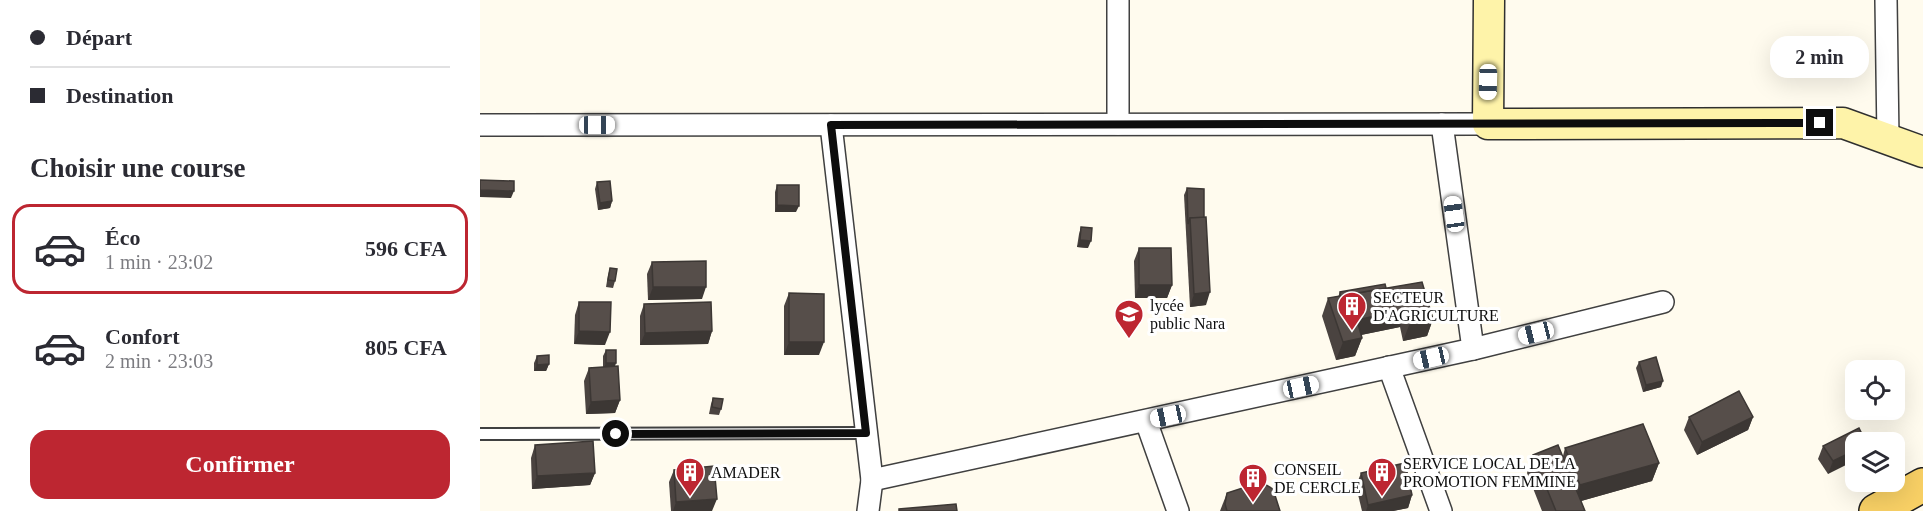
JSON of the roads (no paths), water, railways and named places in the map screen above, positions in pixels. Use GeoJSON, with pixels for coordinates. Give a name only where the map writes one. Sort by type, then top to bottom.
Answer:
{"type":"FeatureCollection","features":[{"type":"Feature","properties":{"kind":"main road"},"geometry":{"type":"LineString","coordinates":[[1876,511],[1923,485]]}},
{"type":"Feature","properties":{"kind":"street"},"geometry":{"type":"LineString","coordinates":[[1118,0],[1118,124]]}},
{"type":"Feature","properties":{"kind":"street"},"geometry":{"type":"LineString","coordinates":[[1488,124],[1489,0]]}},
{"type":"Feature","properties":{"kind":"street"},"geometry":{"type":"LineString","coordinates":[[1886,0],[1888,139]]}},
{"type":"Feature","properties":{"kind":"street"},"geometry":{"type":"LineString","coordinates":[[480,125],[1844,123],[1923,152]]}},
{"type":"Feature","properties":{"kind":"street"},"geometry":{"type":"LineString","coordinates":[[1442,124],[1473,349]]}},
{"type":"Feature","properties":{"kind":"street"},"geometry":{"type":"LineString","coordinates":[[831,125],[872,480],[868,511]]}},
{"type":"Feature","properties":{"kind":"street"},"geometry":{"type":"LineString","coordinates":[[872,480],[1473,349],[1664,302]]}},
{"type":"Feature","properties":{"kind":"street"},"geometry":{"type":"LineString","coordinates":[[1389,367],[1441,511]]}},
{"type":"Feature","properties":{"kind":"street"},"geometry":{"type":"LineString","coordinates":[[1146,420],[1178,511]]}},
{"type":"Feature","properties":{"kind":"lane"},"geometry":{"type":"LineString","coordinates":[[480,434],[866,433]]}},
{"type":"Feature","properties":{"kind":"place","name":"SECTEUR D'AGRICULTURE"},"geometry":{"type":"Point","coordinates":[1352,332]}},
{"type":"Feature","properties":{"kind":"place","name":"lycée public Nara"},"geometry":{"type":"Point","coordinates":[1129,340]}},
{"type":"Feature","properties":{"kind":"place","name":"AMADER"},"geometry":{"type":"Point","coordinates":[690,498]}},
{"type":"Feature","properties":{"kind":"place","name":"SERVICE LOCAL DE LA PROMOTION FEMMINE"},"geometry":{"type":"Point","coordinates":[1382,498]}},
{"type":"Feature","properties":{"kind":"place","name":"CONSEIL DE CERCLE"},"geometry":{"type":"Point","coordinates":[1253,504]}}]}
